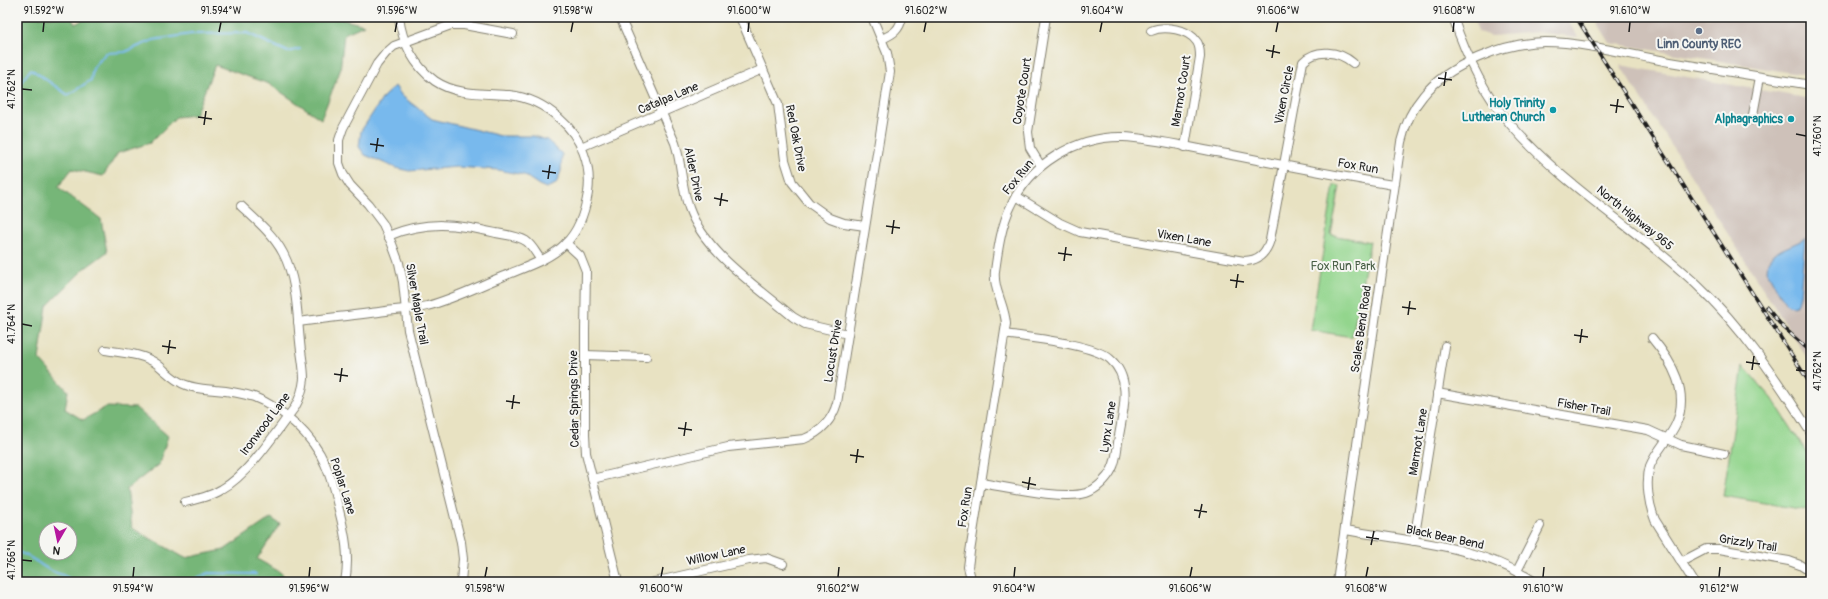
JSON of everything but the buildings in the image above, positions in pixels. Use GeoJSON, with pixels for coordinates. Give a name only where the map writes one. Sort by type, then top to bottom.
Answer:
{"type":"FeatureCollection","features":[{"type":"Feature","properties":{"kind":"street"},"geometry":{"type":"LineString","coordinates":[[298,322],[406,309],[434,304],[541,260],[557,251],[566,243],[578,226],[587,200],[588,174],[581,147],[568,126],[550,110],[537,103],[510,96],[461,91],[436,81],[416,63],[405,41],[399,17]]}},
{"type":"Feature","properties":{"kind":"street","name":"Alder Drive"},"geometry":{"type":"LineString","coordinates":[[620,17],[679,157],[689,209],[708,242],[720,256],[793,317],[804,324],[848,334]]}},
{"type":"Feature","properties":{"kind":"street","name":"Red Oak Drive"},"geometry":{"type":"LineString","coordinates":[[740,17],[778,104],[785,160],[792,182],[801,195],[819,211],[830,218],[865,226]]}},
{"type":"Feature","properties":{"kind":"street","name":"Locust Drive"},"geometry":{"type":"LineString","coordinates":[[592,479],[728,446],[804,439],[814,435],[829,421],[834,413],[890,72],[887,54],[872,17]]}},
{"type":"Feature","properties":{"kind":"street"},"geometry":{"type":"LineString","coordinates":[[882,40],[898,30],[902,17]]}},
{"type":"Feature","properties":{"kind":"street","name":"Coyote Court"},"geometry":{"type":"LineString","coordinates":[[1041,166],[1030,148],[1028,132],[1046,17]]}},
{"type":"Feature","properties":{"kind":"street","name":"North Highway 965"},"geometry":{"type":"LineString","coordinates":[[1453,17],[1470,62],[1493,100],[1528,144],[1562,174],[1686,275],[1733,322],[1770,369],[1811,433]]}},
{"type":"Feature","properties":{"kind":"street","name":"Silver Maple Trail"},"geometry":{"type":"LineString","coordinates":[[460,582],[463,559],[462,542],[411,342],[404,282],[399,263],[382,224],[368,204],[350,185],[343,174],[339,157],[339,140],[343,128],[377,64],[394,46],[451,25],[464,25],[513,34]]}},
{"type":"Feature","properties":{"kind":"street","name":"Marmot Court"},"geometry":{"type":"LineString","coordinates":[[1151,30],[1159,28],[1186,32],[1193,36],[1198,44],[1200,57],[1185,147]]}},
{"type":"Feature","properties":{"kind":"street","name":"Scales Bend Road"},"geometry":{"type":"LineString","coordinates":[[1337,582],[1394,185],[1403,135],[1414,108],[1433,85],[1470,62],[1516,45],[1557,42],[1811,85]]}},
{"type":"Feature","properties":{"kind":"street","name":"Vixen Circle"},"geometry":{"type":"LineString","coordinates":[[1283,165],[1302,62],[1314,54],[1321,52],[1344,56],[1353,63]]}},
{"type":"Feature","properties":{"kind":"street","name":"Catalpa Lane"},"geometry":{"type":"LineString","coordinates":[[581,147],[662,114],[763,69]]}},
{"type":"Feature","properties":{"kind":"street"},"geometry":{"type":"LineString","coordinates":[[1752,120],[1760,76]]}},
{"type":"Feature","properties":{"kind":"street","name":"Fox Run"},"geometry":{"type":"LineString","coordinates":[[972,582],[968,567],[1005,334],[1005,314],[996,290],[995,271],[1004,224],[1016,196],[1041,166],[1081,143],[1108,138],[1136,138],[1394,185]]}},
{"type":"Feature","properties":{"kind":"street","name":"Vixen Lane"},"geometry":{"type":"LineString","coordinates":[[1016,196],[1060,223],[1080,232],[1251,261],[1264,254],[1267,249],[1283,165]]}},
{"type":"Feature","properties":{"kind":"street","name":"Ironwood Lane"},"geometry":{"type":"LineString","coordinates":[[185,502],[210,495],[235,481],[246,470],[287,418],[300,398],[303,388],[304,378],[292,277],[283,252],[267,231],[241,206]]}},
{"type":"Feature","properties":{"kind":"street"},"geometry":{"type":"LineString","coordinates":[[388,236],[400,230],[426,224],[441,223],[473,227],[525,240],[532,246],[541,260]]}},
{"type":"Feature","properties":{"kind":"street","name":"Cedar Springs Drive"},"geometry":{"type":"LineString","coordinates":[[566,243],[580,256],[586,271],[586,453],[618,582]]}},
{"type":"Feature","properties":{"kind":"street","name":"Lynx Lane"},"geometry":{"type":"LineString","coordinates":[[981,483],[1070,496],[1087,492],[1095,488],[1108,475],[1112,468],[1125,402],[1125,390],[1120,372],[1110,359],[1102,353],[1086,348],[1005,334]]}},
{"type":"Feature","properties":{"kind":"street"},"geometry":{"type":"LineString","coordinates":[[1652,338],[1668,358],[1677,377],[1680,389],[1679,414],[1676,424],[1650,466],[1650,509],[1655,520],[1694,582]]}},
{"type":"Feature","properties":{"kind":"street","name":"Marmot Lane"},"geometry":{"type":"LineString","coordinates":[[1414,541],[1445,346]]}},
{"type":"Feature","properties":{"kind":"street","name":"Poplar Lane"},"geometry":{"type":"LineString","coordinates":[[105,350],[140,355],[156,363],[184,385],[196,389],[234,392],[255,398],[271,406],[301,429],[315,446],[331,479],[346,536],[347,560],[345,582]]}},
{"type":"Feature","properties":{"kind":"street"},"geometry":{"type":"LineString","coordinates":[[585,355],[646,357]]}},
{"type":"Feature","properties":{"kind":"street","name":"Fisher Trail"},"geometry":{"type":"LineString","coordinates":[[1438,393],[1648,430],[1693,448],[1724,454]]}},
{"type":"Feature","properties":{"kind":"street"},"geometry":{"type":"LineString","coordinates":[[1517,571],[1540,526]]}},
{"type":"Feature","properties":{"kind":"street","name":"Black Bear Bend"},"geometry":{"type":"LineString","coordinates":[[1345,530],[1465,551],[1484,557],[1517,571],[1535,582]]}},
{"type":"Feature","properties":{"kind":"street","name":"Grizzly Trail"},"geometry":{"type":"LineString","coordinates":[[1681,562],[1706,549],[1719,549],[1789,561],[1800,565],[1811,572]]}},
{"type":"Feature","properties":{"kind":"street","name":"Willow Lane"},"geometry":{"type":"LineString","coordinates":[[654,582],[749,560],[766,558],[783,564]]}},
{"type":"Feature","properties":{"kind":"shaded area"},"geometry":{"type":"Polygon","coordinates":[[[1473,17],[1565,17],[1578,37],[1537,32],[1492,36],[1478,32],[1473,17]]]}},
{"type":"Feature","properties":{"kind":"shaded area"},"geometry":{"type":"Polygon","coordinates":[[[1594,17],[1811,17],[1811,76],[1610,43],[1594,17]]]}},
{"type":"Feature","properties":{"kind":"shaded area"},"geometry":{"type":"Polygon","coordinates":[[[1620,65],[1811,99],[1811,364],[1620,65]]]}},
{"type":"Feature","properties":{"kind":"green space"},"geometry":{"type":"Polygon","coordinates":[[[20,17],[71,17],[75,24],[89,17],[333,17],[364,25],[344,34],[340,71],[321,119],[269,84],[215,65],[195,115],[176,117],[150,143],[118,153],[103,176],[72,169],[58,187],[101,219],[107,252],[84,269],[47,306],[39,359],[68,391],[65,409],[83,420],[106,407],[136,408],[168,436],[159,464],[127,489],[132,528],[185,558],[224,550],[271,518],[280,524],[257,559],[280,572],[290,582],[17,582],[17,27],[20,17]]]}},
{"type":"Feature","properties":{"kind":"green space","name":"Fox Run Park"},"geometry":{"type":"Polygon","coordinates":[[[1334,185],[1340,186],[1331,235],[1370,242],[1352,337],[1310,330],[1334,185]]]}},
{"type":"Feature","properties":{"kind":"green space"},"geometry":{"type":"Polygon","coordinates":[[[1743,366],[1772,398],[1811,459],[1811,511],[1723,496],[1743,366]]]}},
{"type":"Feature","properties":{"kind":"water"},"geometry":{"type":"Polygon","coordinates":[[[395,86],[402,96],[432,119],[501,136],[533,136],[547,140],[562,154],[561,171],[556,184],[546,188],[524,175],[498,170],[458,167],[409,171],[396,168],[365,155],[359,147],[361,131],[384,96],[395,86]]]}},
{"type":"Feature","properties":{"kind":"water"},"geometry":{"type":"Polygon","coordinates":[[[1805,239],[1798,303],[1794,306],[1788,305],[1781,296],[1767,271],[1768,261],[1774,253],[1805,239]]]}},
{"type":"Feature","properties":{"kind":"waterway"},"geometry":{"type":"LineString","coordinates":[[17,93],[18,86],[31,69],[68,95],[91,80],[93,68],[106,53],[125,52],[153,40],[191,34],[247,33],[288,52],[300,49]]}},
{"type":"Feature","properties":{"kind":"waterway"},"geometry":{"type":"LineString","coordinates":[[17,552],[26,555],[48,569],[67,577],[74,582]]}},
{"type":"Feature","properties":{"kind":"waterway"},"geometry":{"type":"LineString","coordinates":[[189,582],[208,573],[256,574]]}},
{"type":"Feature","properties":{"kind":"railway"},"geometry":{"type":"LineString","coordinates":[[1576,17],[1811,385]]}},
{"type":"Feature","properties":{"kind":"railway"},"geometry":{"type":"LineString","coordinates":[[1766,307],[1782,326],[1811,352]]}},
{"type":"Feature","properties":{"kind":"place","name":"Linn County REC"},"geometry":{"type":"Point","coordinates":[1699,31]}},
{"type":"Feature","properties":{"kind":"place","name":"Holy Trinity Lutheran Church"},"geometry":{"type":"Point","coordinates":[1553,110]}},
{"type":"Feature","properties":{"kind":"place","name":"Alphagraphics"},"geometry":{"type":"Point","coordinates":[1791,119]}}]}
